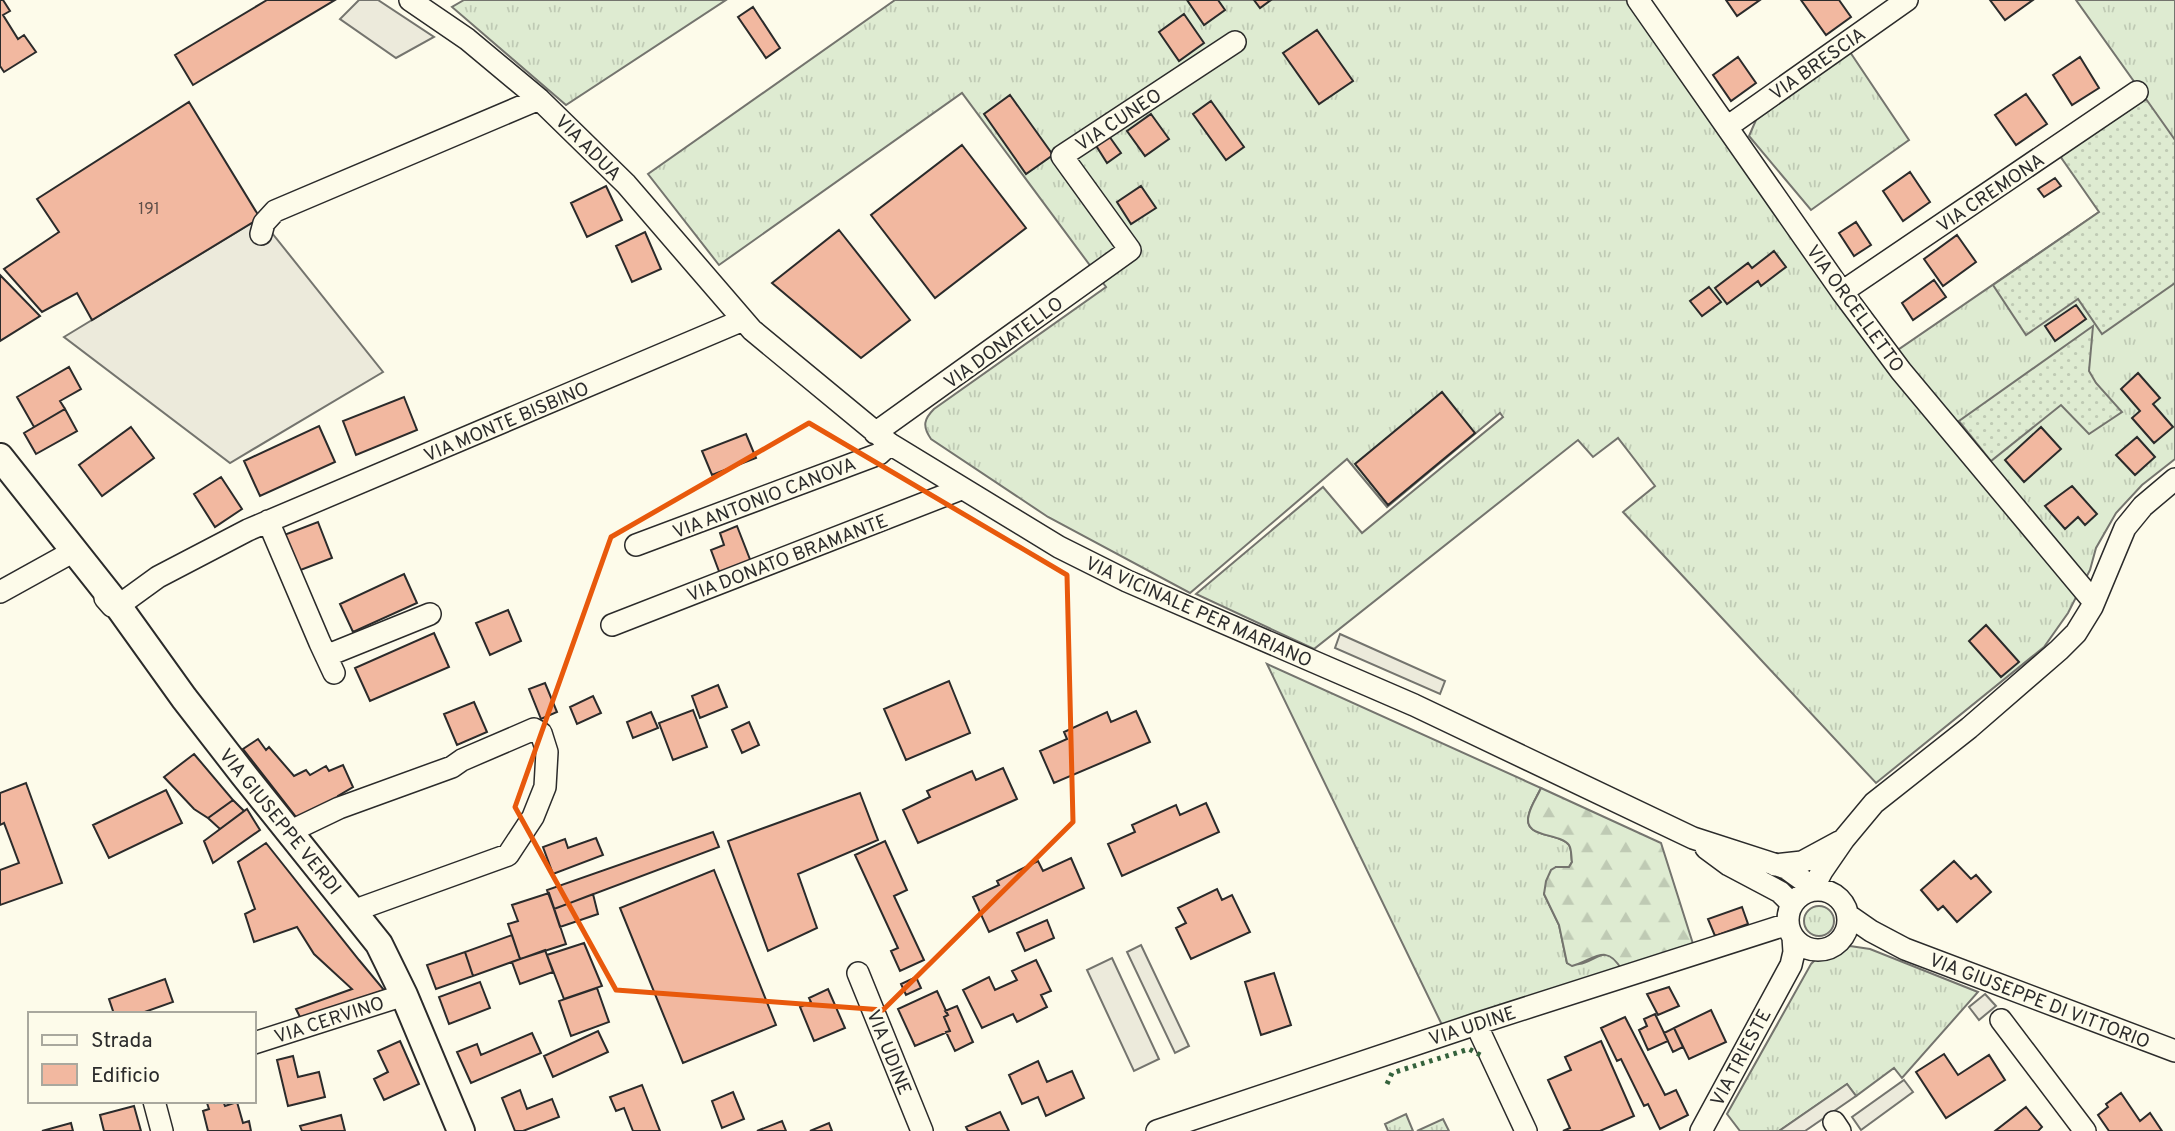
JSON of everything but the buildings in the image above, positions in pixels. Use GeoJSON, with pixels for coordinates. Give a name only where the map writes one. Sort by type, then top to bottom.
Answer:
{"type":"FeatureCollection","features":[{"type":"Feature","properties":{"kind":"main road","name":"VIA GIUSEPPE VERDI"},"geometry":{"type":"LineString","coordinates":[[0,457],[118,606],[184,698],[379,944],[404,995],[461,1131]]}},
{"type":"Feature","properties":{"kind":"main road","name":"VIA GIUSEPPE VERDI"},"geometry":{"type":"LineString","coordinates":[[0,473],[165,680],[184,698]]}},
{"type":"Feature","properties":{"kind":"street","name":"VIA ADUA"},"geometry":{"type":"LineString","coordinates":[[410,0],[476,47],[539,99],[626,184],[743,320]]}},
{"type":"Feature","properties":{"kind":"street","name":"VIA ORCELLETTO"},"geometry":{"type":"LineString","coordinates":[[1638,0],[1842,292],[1901,371],[2094,602]]}},
{"type":"Feature","properties":{"kind":"street","name":"VIA BRESCIA"},"geometry":{"type":"LineString","coordinates":[[1727,127],[1907,0]]}},
{"type":"Feature","properties":{"kind":"street","name":"VIA CUNEO"},"geometry":{"type":"LineString","coordinates":[[1130,250],[1062,156],[1235,42]]}},
{"type":"Feature","properties":{"kind":"street","name":"VIA CREMONA"},"geometry":{"type":"LineString","coordinates":[[1842,292],[2137,92]]}},
{"type":"Feature","properties":{"kind":"street"},"geometry":{"type":"LineString","coordinates":[[261,234],[264,223],[275,211],[539,99]]}},
{"type":"Feature","properties":{"kind":"street","name":"VIA DONATELLO"},"geometry":{"type":"LineString","coordinates":[[883,439],[1130,250]]}},
{"type":"Feature","properties":{"kind":"street","name":"VIA VICINALE PER MARIANO"},"geometry":{"type":"LineString","coordinates":[[743,320],[883,439],[1059,547],[1127,581],[1414,705],[1693,838]]}},
{"type":"Feature","properties":{"kind":"street","name":"VIA MONTE BISBINO"},"geometry":{"type":"LineString","coordinates":[[118,606],[158,577],[268,521],[743,320]]}},
{"type":"Feature","properties":{"kind":"street","name":"VIA ANTONIO CANOVA"},"geometry":{"type":"LineString","coordinates":[[636,545],[879,454],[883,439]]}},
{"type":"Feature","properties":{"kind":"street"},"geometry":{"type":"LineString","coordinates":[[1812,890],[1844,839],[1874,803],[2065,645],[2081,626],[2094,602],[2125,528],[2143,506],[2175,479]]}},
{"type":"Feature","properties":{"kind":"street","name":"VIA DONATO BRAMANTE"},"geometry":{"type":"LineString","coordinates":[[612,625],[961,489]]}},
{"type":"Feature","properties":{"kind":"street"},"geometry":{"type":"LineString","coordinates":[[268,521],[330,665],[430,614]]}},
{"type":"Feature","properties":{"kind":"street"},"geometry":{"type":"LineString","coordinates":[[0,592],[65,556]]}},
{"type":"Feature","properties":{"kind":"street","name":"VIA GIUSEPPE VERDI"},"geometry":{"type":"LineString","coordinates":[[85,580],[91,582],[110,604],[118,606]]}},
{"type":"Feature","properties":{"kind":"street"},"geometry":{"type":"LineString","coordinates":[[289,832],[339,808],[452,767],[462,760],[534,729],[541,733],[547,752],[545,787],[533,817],[508,855],[353,911]]}},
{"type":"Feature","properties":{"kind":"street"},"geometry":{"type":"LineString","coordinates":[[1693,838],[1729,865],[1780,892],[1791,922],[1808,948],[1817,950],[1835,945],[1846,932],[1839,864],[1844,839]]}},
{"type":"Feature","properties":{"kind":"street"},"geometry":{"type":"LineString","coordinates":[[1693,838],[1786,868],[1812,890]]}},
{"type":"Feature","properties":{"kind":"street"},"geometry":{"type":"LineString","coordinates":[[1776,864],[1802,862],[1844,839]]}},
{"type":"Feature","properties":{"kind":"street"},"geometry":{"type":"LineString","coordinates":[[1763,883],[1776,864]]}},
{"type":"Feature","properties":{"kind":"street"},"geometry":{"type":"LineString","coordinates":[[1791,922],[1804,893],[1812,890],[1826,890],[1844,906]]}},
{"type":"Feature","properties":{"kind":"street","name":"VIA GIUSEPPE DI VITTORIO"},"geometry":{"type":"LineString","coordinates":[[1844,906],[1871,931],[1905,949],[2175,1051]]}},
{"type":"Feature","properties":{"kind":"street","name":"VIA TRIESTE"},"geometry":{"type":"LineString","coordinates":[[1701,1131],[1791,965],[1794,952],[1791,922]]}},
{"type":"Feature","properties":{"kind":"street","name":"VIA UDINE"},"geometry":{"type":"LineString","coordinates":[[1157,1131],[1791,922]]}},
{"type":"Feature","properties":{"kind":"street","name":"VIA GIUSEPPE DI VITTORIO"},"geometry":{"type":"LineString","coordinates":[[1842,939],[1905,949]]}},
{"type":"Feature","properties":{"kind":"street","name":"VIA TRIESTE"},"geometry":{"type":"LineString","coordinates":[[1780,983],[1799,963],[1817,950]]}},
{"type":"Feature","properties":{"kind":"street","name":"VIA UDINE"},"geometry":{"type":"LineString","coordinates":[[858,972],[922,1131]]}},
{"type":"Feature","properties":{"kind":"street","name":"VIA CERVINO"},"geometry":{"type":"LineString","coordinates":[[256,1041],[404,995]]}},
{"type":"Feature","properties":{"kind":"street"},"geometry":{"type":"LineString","coordinates":[[2001,1020],[2085,1131]]}},
{"type":"Feature","properties":{"kind":"street"},"geometry":{"type":"LineString","coordinates":[[1476,1024],[1526,1131]]}},
{"type":"Feature","properties":{"kind":"street"},"geometry":{"type":"LineString","coordinates":[[154,1103],[162,1131]]}},
{"type":"Feature","properties":{"kind":"highlighted area"},"geometry":{"type":"Polygon","coordinates":[[[809,423],[1067,575],[1073,822],[883,1010],[616,990],[515,807],[611,537],[809,423]]]}},
{"type":"Feature","properties":{"kind":"green space"},"geometry":{"type":"Polygon","coordinates":[[[464,0],[726,0],[566,105],[452,7],[464,0]]]}},
{"type":"Feature","properties":{"kind":"green space"},"geometry":{"type":"Polygon","coordinates":[[[895,0],[1626,0],[1883,360],[2153,175],[2116,117],[2145,97],[2076,0],[2175,0],[2175,459],[2142,485],[2116,513],[2096,548],[2090,570],[2068,613],[2044,647],[1876,783],[1623,512],[1655,486],[1618,438],[1593,457],[1578,440],[1314,649],[1196,594],[1323,487],[1362,533],[1503,417],[1500,413],[1387,507],[1347,459],[1190,593],[1048,517],[931,439],[926,430],[925,423],[934,409],[1106,287],[962,93],[719,265],[648,174],[895,0]]]}},
{"type":"Feature","properties":{"kind":"green space"},"geometry":{"type":"Polygon","coordinates":[[[1850,52],[1909,140],[1811,210],[1749,136],[1756,120],[1850,52]]]}},
{"type":"Feature","properties":{"kind":"green space"},"geometry":{"type":"Polygon","coordinates":[[[2146,99],[2175,140],[2175,283],[2102,334],[2078,299],[2026,335],[1993,285],[2099,212],[2060,156],[2146,99]]]}},
{"type":"Feature","properties":{"kind":"green space"},"geometry":{"type":"Polygon","coordinates":[[[2093,326],[2089,371],[2122,412],[2089,434],[2061,405],[1991,461],[1959,421],[2093,326]]]}},
{"type":"Feature","properties":{"kind":"green space"},"geometry":{"type":"Polygon","coordinates":[[[1267,664],[1541,788],[1528,822],[1536,831],[1564,841],[1571,851],[1572,862],[1569,867],[1556,867],[1544,894],[1559,925],[1567,963],[1579,964],[1606,955],[1611,956],[1622,970],[1443,1027],[1267,664]]]}},
{"type":"Feature","properties":{"kind":"green space"},"geometry":{"type":"Polygon","coordinates":[[[1541,788],[1661,843],[1694,947],[1622,970],[1611,957],[1605,955],[1572,966],[1567,963],[1559,925],[1544,894],[1551,870],[1556,867],[1569,867],[1572,862],[1571,851],[1564,841],[1536,831],[1528,822],[1541,788]]]}},
{"type":"Feature","properties":{"kind":"green space"},"geometry":{"type":"Polygon","coordinates":[[[1819,906],[1830,910],[1834,921],[1830,932],[1819,936],[1808,932],[1804,921],[1808,910],[1819,906]]]}},
{"type":"Feature","properties":{"kind":"green space"},"geometry":{"type":"Polygon","coordinates":[[[1850,946],[1870,949],[1978,992],[1902,1078],[1894,1068],[1856,1096],[1847,1084],[1779,1131],[1740,1131],[1727,1114],[1811,964],[1828,951],[1850,946]]]}},
{"type":"Feature","properties":{"kind":"green space"},"geometry":{"type":"Polygon","coordinates":[[[1406,1114],[1413,1131],[1388,1131],[1385,1124],[1406,1114]]]}},
{"type":"Feature","properties":{"kind":"green space"},"geometry":{"type":"Polygon","coordinates":[[[1443,1119],[1449,1131],[1417,1131],[1443,1119]]]}},
{"type":"Feature","properties":{"kind":"shaded area"},"geometry":{"type":"Polygon","coordinates":[[[359,0],[378,0],[434,37],[396,58],[340,19],[359,0]]]}},
{"type":"Feature","properties":{"kind":"shaded area"},"geometry":{"type":"Polygon","coordinates":[[[260,218],[383,372],[230,463],[64,337],[260,218]]]}},
{"type":"Feature","properties":{"kind":"shaded area"},"geometry":{"type":"Polygon","coordinates":[[[1340,634],[1445,681],[1440,694],[1335,648],[1340,634]]]}},
{"type":"Feature","properties":{"kind":"shaded area"},"geometry":{"type":"Polygon","coordinates":[[[1141,945],[1189,1046],[1175,1053],[1127,952],[1141,945]]]}},
{"type":"Feature","properties":{"kind":"shaded area"},"geometry":{"type":"Polygon","coordinates":[[[1112,958],[1159,1059],[1134,1071],[1087,970],[1112,958]]]}},
{"type":"Feature","properties":{"kind":"shaded area"},"geometry":{"type":"Polygon","coordinates":[[[1985,994],[1996,1006],[1979,1020],[1969,1007],[1985,994]]]}},
{"type":"Feature","properties":{"kind":"shaded area"},"geometry":{"type":"Polygon","coordinates":[[[1904,1080],[1913,1092],[1861,1130],[1852,1117],[1904,1080]]]}},
{"type":"Feature","properties":{"kind":"shaded area"},"geometry":{"type":"Polygon","coordinates":[[[1847,1084],[1856,1096],[1805,1131],[1779,1131],[1847,1084]]]}},
{"type":"Feature","properties":{"kind":"hedge"},"geometry":{"type":"LineString","coordinates":[[1387,1084],[1392,1073],[1469,1049],[1484,1057]]}}]}
